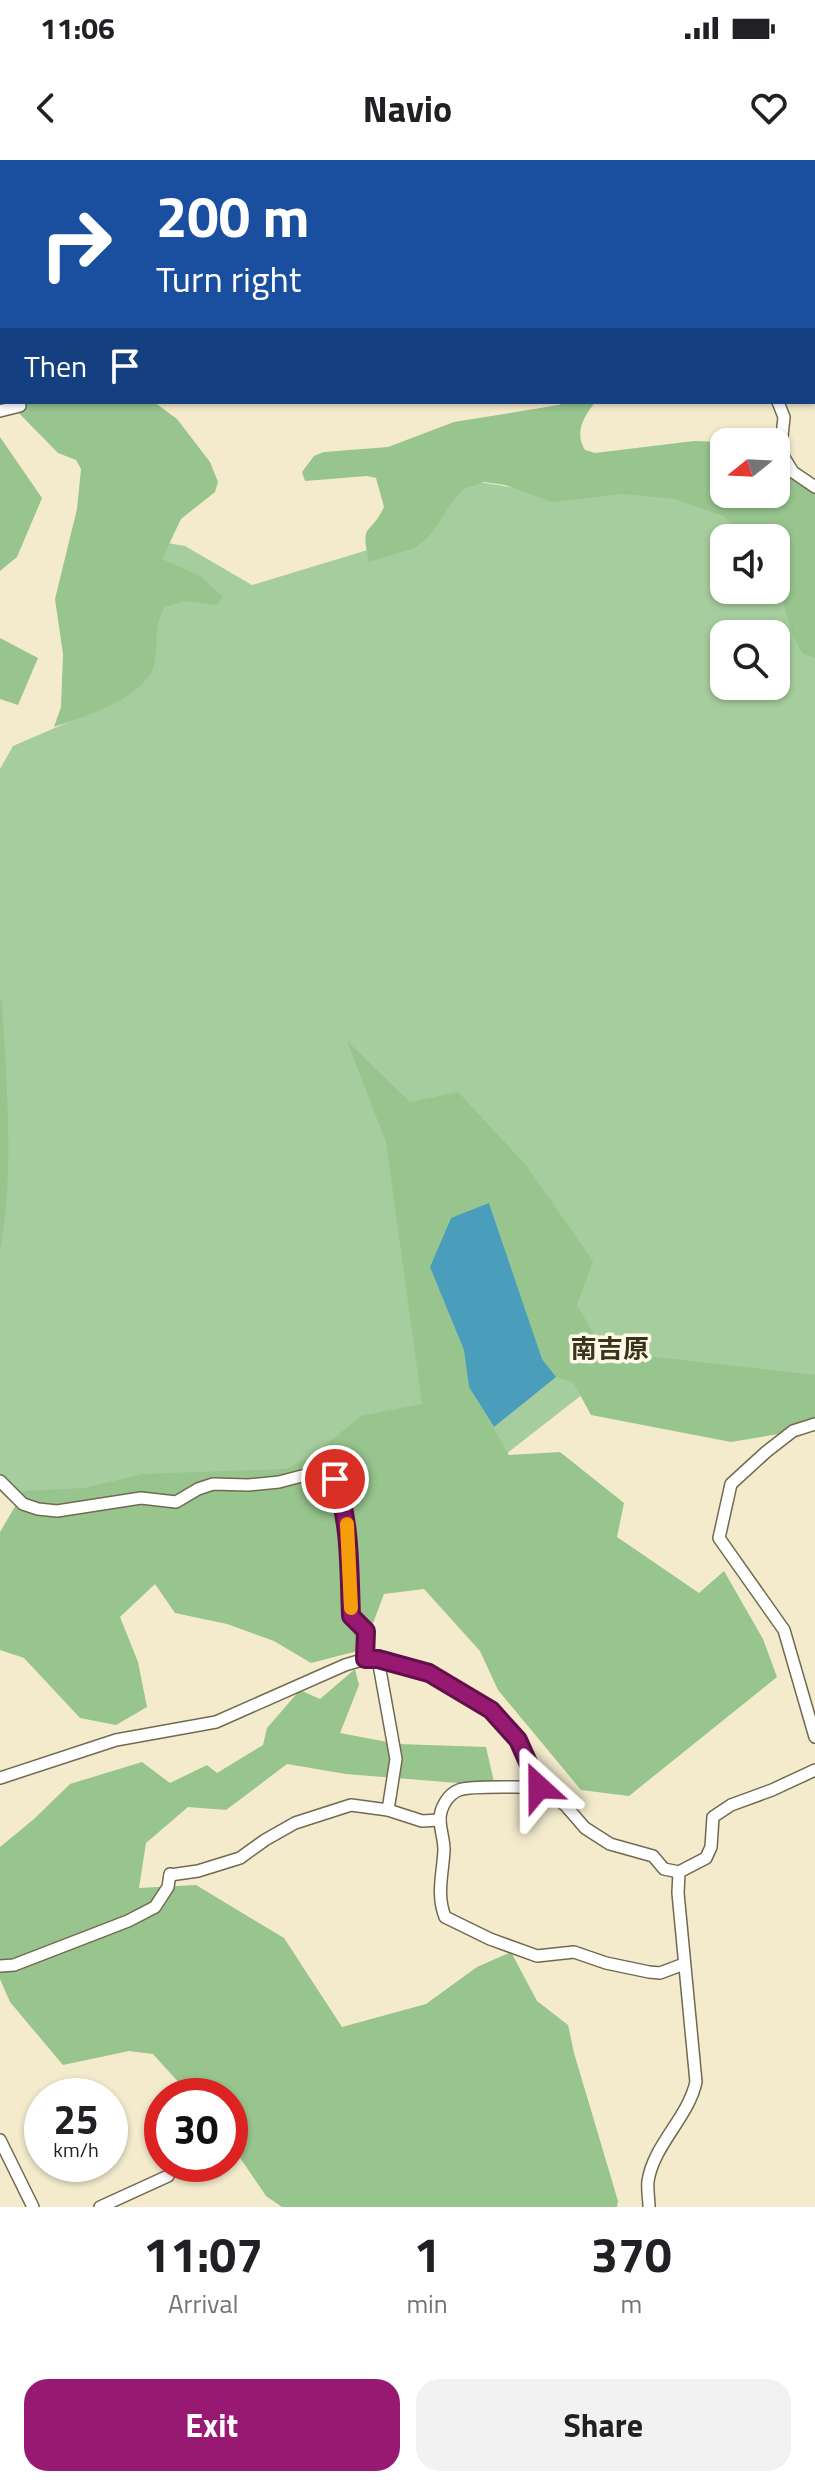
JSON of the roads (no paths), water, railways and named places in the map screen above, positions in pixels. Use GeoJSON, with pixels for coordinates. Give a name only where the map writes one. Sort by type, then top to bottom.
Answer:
{"type":"FeatureCollection","features":[{"type":"Feature","properties":{"kind":"street"},"geometry":{"type":"LineString","coordinates":[[779,404],[784,417],[783,456],[793,472],[815,487]]}},
{"type":"Feature","properties":{"kind":"street"},"geometry":{"type":"LineString","coordinates":[[0,411],[20,406]]}},
{"type":"Feature","properties":{"kind":"street"},"geometry":{"type":"LineString","coordinates":[[815,1424],[793,1431],[731,1484],[719,1538],[784,1630],[815,1737]]}},
{"type":"Feature","properties":{"kind":"street"},"geometry":{"type":"LineString","coordinates":[[0,1481],[23,1504],[57,1511],[141,1498],[176,1502],[213,1484],[279,1482],[332,1468],[344,1505],[351,1616],[366,1631],[396,1759],[388,1810]]}},
{"type":"Feature","properties":{"kind":"street"},"geometry":{"type":"LineString","coordinates":[[0,1778],[116,1740],[216,1722],[317,1677],[371,1659],[429,1673],[491,1710],[518,1740],[539,1787],[565,1805],[585,1828],[610,1844],[653,1856],[664,1869],[679,1872],[706,1858],[711,1847],[713,1817],[731,1805],[815,1770]]}},
{"type":"Feature","properties":{"kind":"street"},"geometry":{"type":"LineString","coordinates":[[539,1787],[468,1788],[457,1790],[445,1801],[440,1820],[444,1852],[439,1903],[445,1917],[490,1939],[537,1956],[574,1952],[606,1963],[660,1973],[684,1964]]}},
{"type":"Feature","properties":{"kind":"street"},"geometry":{"type":"LineString","coordinates":[[0,1966],[14,1965],[128,1921],[155,1907],[168,1887],[170,1874],[198,1871],[240,1858],[275,1834],[321,1813],[351,1805],[388,1810],[422,1821],[440,1820]]}},
{"type":"Feature","properties":{"kind":"street"},"geometry":{"type":"LineString","coordinates":[[649,2207],[651,2170],[686,2109],[696,2082],[678,1893],[679,1872]]}},
{"type":"Feature","properties":{"kind":"street"},"geometry":{"type":"LineString","coordinates":[[0,2140],[33,2207]]}},
{"type":"Feature","properties":{"kind":"street"},"geometry":{"type":"LineString","coordinates":[[100,2207],[155,2182]]}},
{"type":"Feature","properties":{"kind":"water"},"geometry":{"type":"Polygon","coordinates":[[[489,1203],[542,1359],[556,1377],[494,1427],[469,1387],[464,1350],[430,1267],[451,1218],[489,1203]]]}},
{"type":"Feature","properties":{"kind":"district","name":"南吉原"},"geometry":{"type":"Point","coordinates":[610,1348]}}]}
